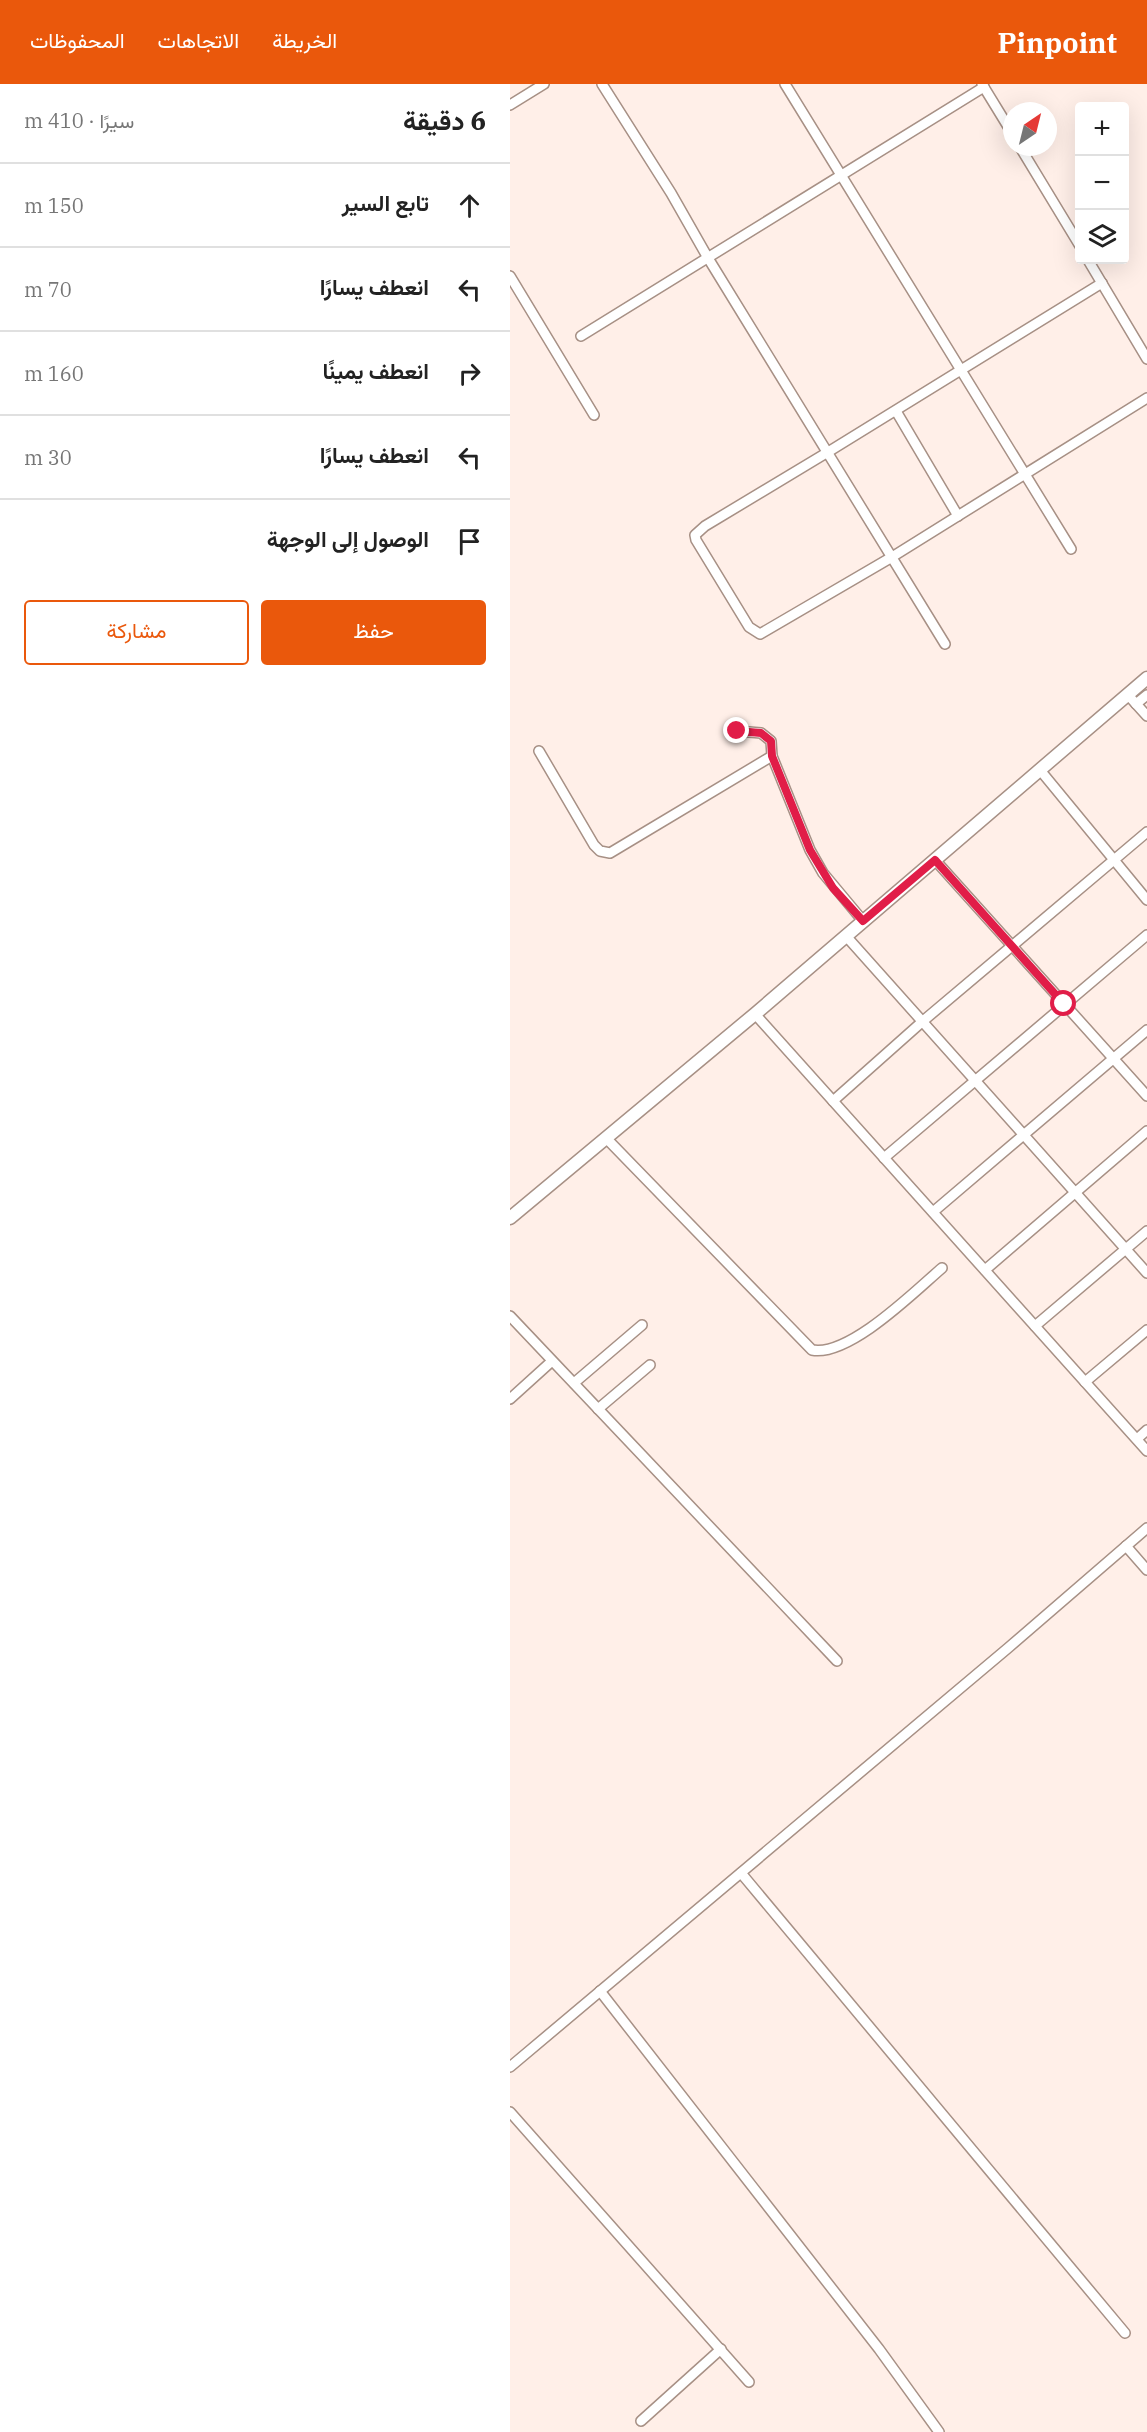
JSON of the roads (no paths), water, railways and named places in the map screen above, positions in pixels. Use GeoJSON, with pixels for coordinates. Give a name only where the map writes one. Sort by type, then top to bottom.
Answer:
{"type":"FeatureCollection","features":[{"type":"Feature","properties":{"kind":"street"},"geometry":{"type":"LineString","coordinates":[[510,105],[544,84]]}},
{"type":"Feature","properties":{"kind":"street"},"geometry":{"type":"LineString","coordinates":[[602,84],[671,193],[708,258],[945,644]]}},
{"type":"Feature","properties":{"kind":"street"},"geometry":{"type":"LineString","coordinates":[[785,84],[1071,549]]}},
{"type":"Feature","properties":{"kind":"street"},"geometry":{"type":"LineString","coordinates":[[580,336],[842,177],[983,86],[1003,118]]}},
{"type":"Feature","properties":{"kind":"street"},"geometry":{"type":"LineString","coordinates":[[1025,156],[1075,238]]}},
{"type":"Feature","properties":{"kind":"street"},"geometry":{"type":"LineString","coordinates":[[1090,264],[1147,359]]}},
{"type":"Feature","properties":{"kind":"street"},"geometry":{"type":"LineString","coordinates":[[510,276],[594,415]]}},
{"type":"Feature","properties":{"kind":"street"},"geometry":{"type":"LineString","coordinates":[[1102,283],[705,526],[695,535],[749,627],[760,634],[892,557],[1147,398]]}},
{"type":"Feature","properties":{"kind":"street"},"geometry":{"type":"LineString","coordinates":[[896,411],[958,516]]}},
{"type":"Feature","properties":{"kind":"street"},"geometry":{"type":"LineString","coordinates":[[510,1218],[755,1014],[1040,770],[1132,699],[1147,678]]}},
{"type":"Feature","properties":{"kind":"street"},"geometry":{"type":"LineString","coordinates":[[1132,699],[1147,695]]}},
{"type":"Feature","properties":{"kind":"street"},"geometry":{"type":"LineString","coordinates":[[1132,699],[1147,716]]}},
{"type":"Feature","properties":{"kind":"street"},"geometry":{"type":"LineString","coordinates":[[737,731],[756,732],[766,737],[773,745],[772,756],[810,850],[833,888],[863,921]]}},
{"type":"Feature","properties":{"kind":"street"},"geometry":{"type":"LineString","coordinates":[[539,751],[594,845],[604,853],[610,853],[772,756]]}},
{"type":"Feature","properties":{"kind":"street"},"geometry":{"type":"LineString","coordinates":[[1040,770],[1147,900]]}},
{"type":"Feature","properties":{"kind":"street"},"geometry":{"type":"LineString","coordinates":[[833,1101],[1147,832]]}},
{"type":"Feature","properties":{"kind":"street"},"geometry":{"type":"LineString","coordinates":[[935,860],[1147,1096]]}},
{"type":"Feature","properties":{"kind":"street"},"geometry":{"type":"LineString","coordinates":[[885,1158],[1147,935]]}},
{"type":"Feature","properties":{"kind":"street"},"geometry":{"type":"LineString","coordinates":[[846,936],[1147,1273]]}},
{"type":"Feature","properties":{"kind":"street"},"geometry":{"type":"LineString","coordinates":[[755,1014],[1147,1451]]}},
{"type":"Feature","properties":{"kind":"street"},"geometry":{"type":"LineString","coordinates":[[933,1212],[1147,1030]]}},
{"type":"Feature","properties":{"kind":"street"},"geometry":{"type":"LineString","coordinates":[[985,1270],[1147,1131]]}},
{"type":"Feature","properties":{"kind":"street"},"geometry":{"type":"LineString","coordinates":[[606,1138],[812,1350],[837,1347],[858,1338],[942,1268]]}},
{"type":"Feature","properties":{"kind":"street"},"geometry":{"type":"LineString","coordinates":[[1035,1326],[1147,1231]]}},
{"type":"Feature","properties":{"kind":"street"},"geometry":{"type":"LineString","coordinates":[[510,1316],[837,1661]]}},
{"type":"Feature","properties":{"kind":"street"},"geometry":{"type":"LineString","coordinates":[[574,1383],[642,1324]]}},
{"type":"Feature","properties":{"kind":"street"},"geometry":{"type":"LineString","coordinates":[[1085,1382],[1147,1330]]}},
{"type":"Feature","properties":{"kind":"street"},"geometry":{"type":"LineString","coordinates":[[510,1399],[552,1361]]}},
{"type":"Feature","properties":{"kind":"street"},"geometry":{"type":"LineString","coordinates":[[598,1409],[650,1365]]}},
{"type":"Feature","properties":{"kind":"street"},"geometry":{"type":"LineString","coordinates":[[1137,1439],[1147,1431]]}},
{"type":"Feature","properties":{"kind":"street"},"geometry":{"type":"LineString","coordinates":[[510,2067],[1147,1528]]}},
{"type":"Feature","properties":{"kind":"street"},"geometry":{"type":"LineString","coordinates":[[1126,1546],[1147,1570]]}},
{"type":"Feature","properties":{"kind":"street"},"geometry":{"type":"LineString","coordinates":[[741,1873],[1125,2333]]}},
{"type":"Feature","properties":{"kind":"street"},"geometry":{"type":"LineString","coordinates":[[600,1991],[879,2349],[939,2432]]}},
{"type":"Feature","properties":{"kind":"street"},"geometry":{"type":"LineString","coordinates":[[510,2112],[749,2382]]}},
{"type":"Feature","properties":{"kind":"street"},"geometry":{"type":"LineString","coordinates":[[641,2421],[721,2349]]}}]}
